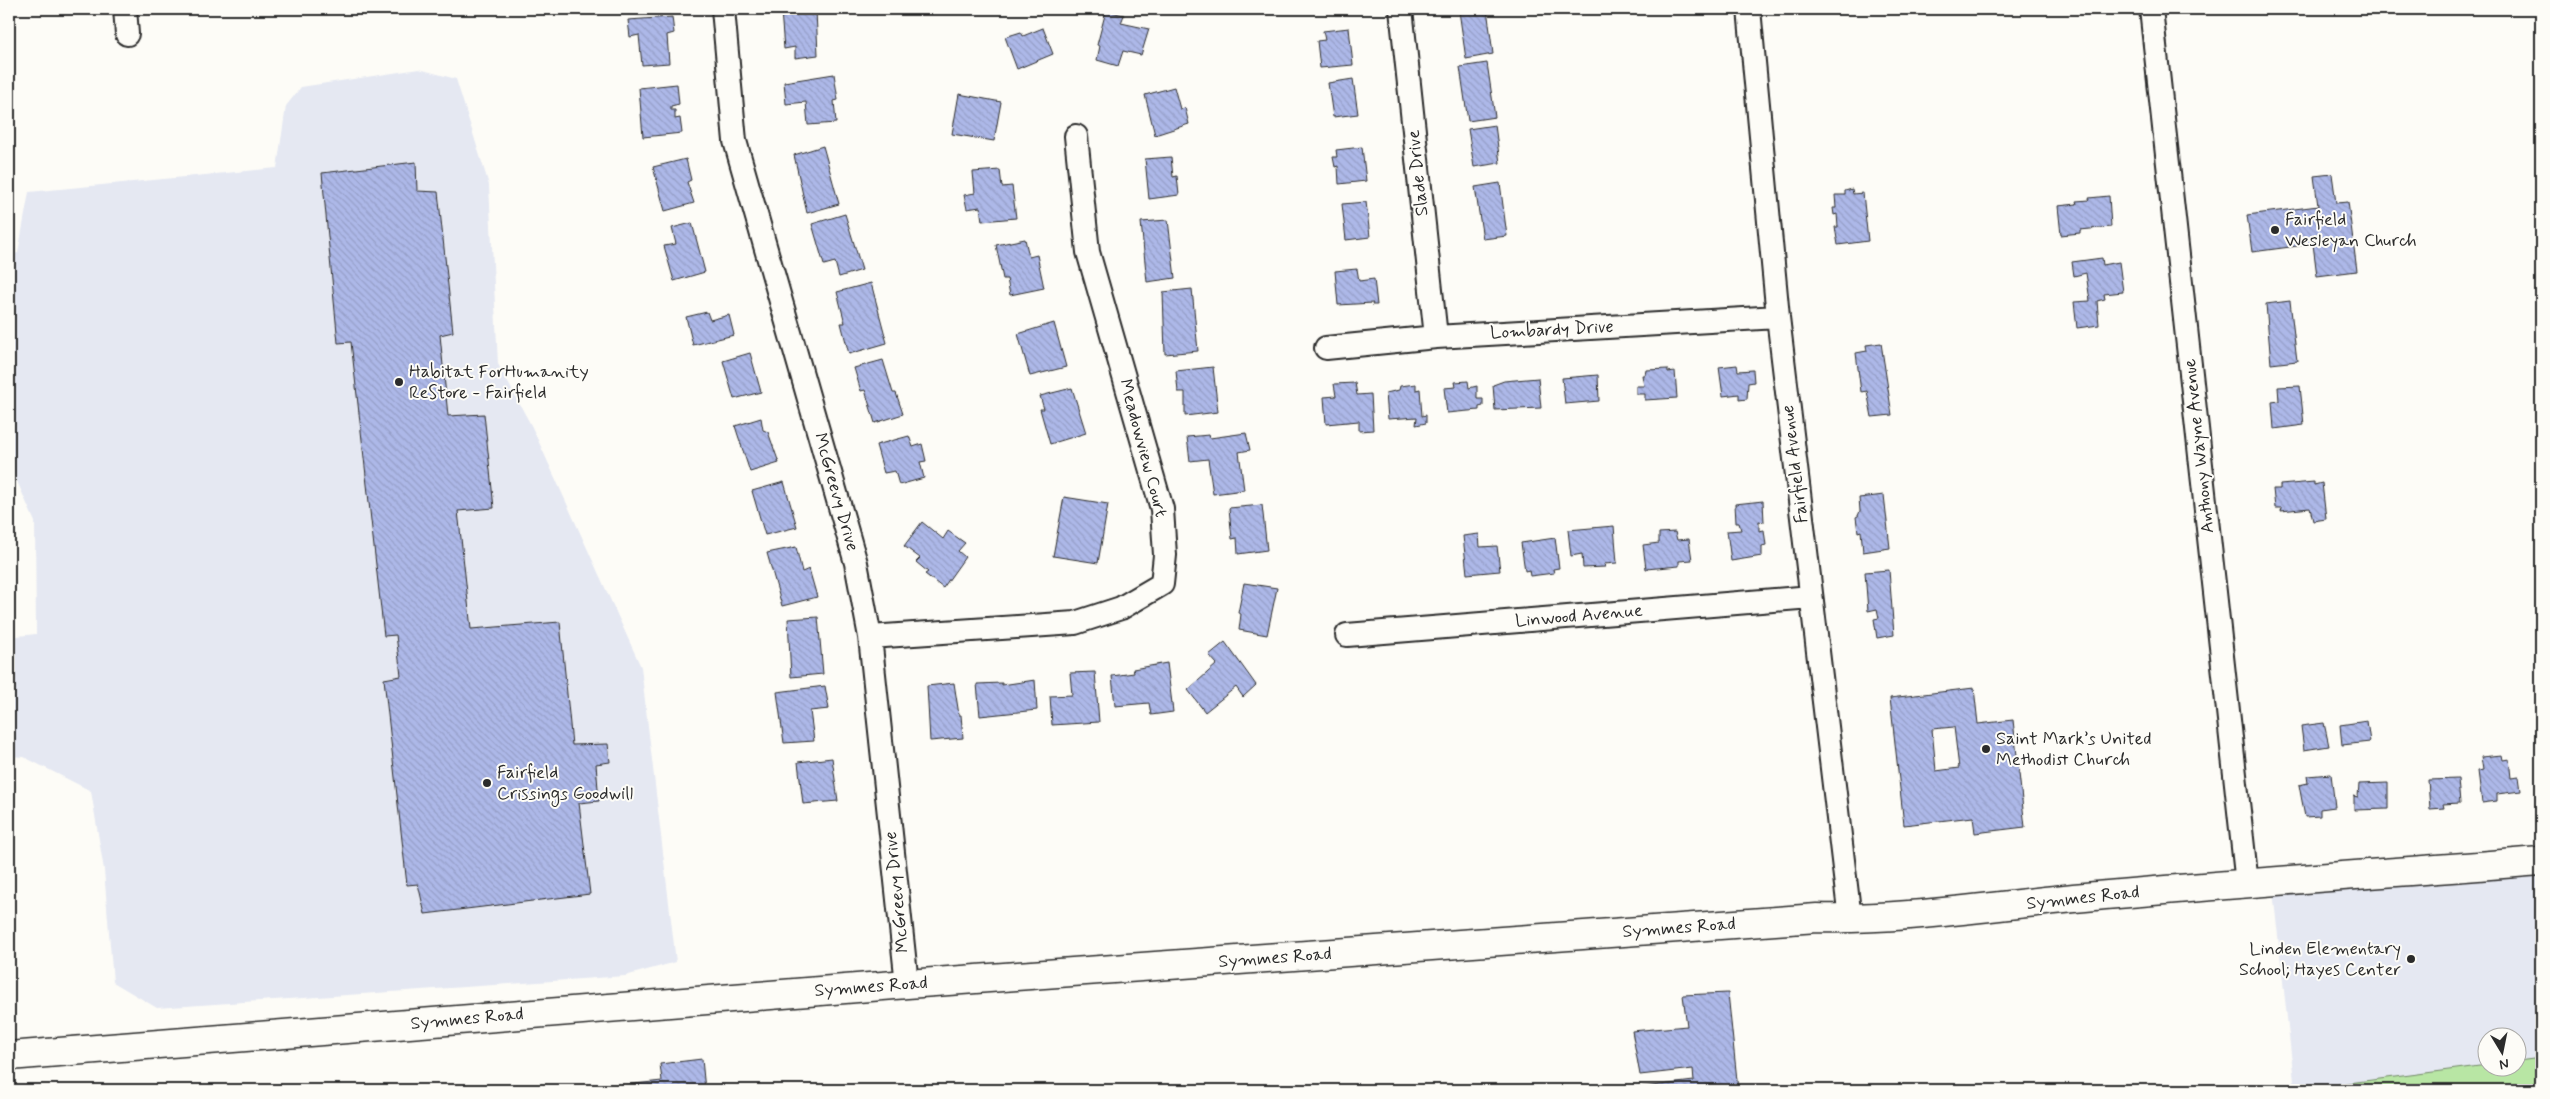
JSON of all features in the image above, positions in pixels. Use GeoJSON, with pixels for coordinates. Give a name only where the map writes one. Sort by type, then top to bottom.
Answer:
{"type":"FeatureCollection","features":[{"type":"Feature","properties":{"kind":"main road","name":"Symmes Road"},"geometry":{"type":"LineString","coordinates":[[9,1056],[907,984],[1798,920],[1850,919],[2247,884],[2541,861]]}},
{"type":"Feature","properties":{"kind":"street"},"geometry":{"type":"LineString","coordinates":[[125,9],[127,34]]}},
{"type":"Feature","properties":{"kind":"street","name":"McGreevy Drive"},"geometry":{"type":"LineString","coordinates":[[723,9],[735,141],[856,563],[870,637],[907,984]]}},
{"type":"Feature","properties":{"kind":"street","name":"Slade Drive"},"geometry":{"type":"LineString","coordinates":[[1400,9],[1436,337]]}},
{"type":"Feature","properties":{"kind":"street","name":"Fairfield Avenue"},"geometry":{"type":"LineString","coordinates":[[1749,9],[1778,317],[1850,919]]}},
{"type":"Feature","properties":{"kind":"street","name":"Anthony Wayne Avenue"},"geometry":{"type":"LineString","coordinates":[[2151,9],[2247,884]]}},
{"type":"Feature","properties":{"kind":"street","name":"Meadowview Court"},"geometry":{"type":"LineString","coordinates":[[870,637],[1075,622],[1121,608],[1162,584],[1165,555],[1162,509],[1088,252],[1076,136]]}},
{"type":"Feature","properties":{"kind":"street","name":"Lombardy Drive"},"geometry":{"type":"LineString","coordinates":[[1326,348],[1436,337],[1778,317]]}},
{"type":"Feature","properties":{"kind":"street","name":"Linwood Avenue"},"geometry":{"type":"LineString","coordinates":[[1347,634],[1811,597]]}},
{"type":"Feature","properties":{"kind":"shaded area"},"geometry":{"type":"Polygon","coordinates":[[[419,69],[456,79],[489,185],[498,364],[532,427],[641,667],[676,962],[625,976],[157,1008],[113,982],[104,870],[91,791],[24,757],[9,756],[9,637],[36,634],[35,522],[9,463],[9,255],[18,253],[29,192],[277,168],[286,106],[301,87],[419,69]]]}},
{"type":"Feature","properties":{"kind":"shaded area","name":"Linden Elementary School; Hayes Center"},"geometry":{"type":"Polygon","coordinates":[[[2541,861],[2541,1090],[2295,1090],[2272,882],[2541,861]]]}},
{"type":"Feature","properties":{"kind":"green space"},"geometry":{"type":"Polygon","coordinates":[[[2541,1058],[2541,1090],[2295,1090],[2478,1066],[2478,1076],[2528,1076],[2528,1060],[2541,1058]]]}},
{"type":"Feature","properties":{"kind":"building"},"geometry":{"type":"Polygon","coordinates":[[[1487,9],[1493,54],[1466,59],[1459,11],[1487,9]]]}},
{"type":"Feature","properties":{"kind":"building"},"geometry":{"type":"Polygon","coordinates":[[[816,10],[818,55],[795,58],[795,47],[784,49],[781,11],[816,10]]]}},
{"type":"Feature","properties":{"kind":"building"},"geometry":{"type":"Polygon","coordinates":[[[1106,11],[1124,15],[1121,23],[1149,29],[1141,55],[1123,51],[1118,66],[1097,60],[1100,46],[1097,45],[1106,11]]]}},
{"type":"Feature","properties":{"kind":"building"},"geometry":{"type":"Polygon","coordinates":[[[672,17],[674,33],[667,35],[669,63],[642,65],[639,35],[630,37],[628,20],[672,17]]]}},
{"type":"Feature","properties":{"kind":"building"},"geometry":{"type":"Polygon","coordinates":[[[1043,28],[1053,54],[1017,69],[1005,37],[1021,32],[1023,36],[1043,28]]]}},
{"type":"Feature","properties":{"kind":"building"},"geometry":{"type":"Polygon","coordinates":[[[1349,28],[1353,65],[1320,68],[1317,41],[1325,40],[1323,31],[1349,28]]]}},
{"type":"Feature","properties":{"kind":"building"},"geometry":{"type":"Polygon","coordinates":[[[1487,63],[1495,117],[1468,121],[1460,67],[1487,63]]]}},
{"type":"Feature","properties":{"kind":"building"},"geometry":{"type":"Polygon","coordinates":[[[834,74],[838,100],[834,101],[836,123],[808,125],[806,102],[786,104],[784,82],[834,74]]]}},
{"type":"Feature","properties":{"kind":"building"},"geometry":{"type":"Polygon","coordinates":[[[1353,79],[1358,114],[1333,117],[1328,83],[1353,79]]]}},
{"type":"Feature","properties":{"kind":"building"},"geometry":{"type":"Polygon","coordinates":[[[677,84],[679,104],[671,106],[671,110],[675,110],[675,119],[680,118],[682,133],[643,137],[639,88],[677,84]]]}},
{"type":"Feature","properties":{"kind":"building"},"geometry":{"type":"Polygon","coordinates":[[[1174,87],[1180,109],[1185,108],[1189,124],[1155,135],[1145,95],[1174,87]]]}},
{"type":"Feature","properties":{"kind":"building"},"geometry":{"type":"Polygon","coordinates":[[[959,94],[1001,102],[994,141],[952,134],[959,94]]]}},
{"type":"Feature","properties":{"kind":"building"},"geometry":{"type":"Polygon","coordinates":[[[1495,125],[1500,163],[1474,167],[1468,129],[1495,125]]]}},
{"type":"Feature","properties":{"kind":"building"},"geometry":{"type":"Polygon","coordinates":[[[823,146],[839,204],[807,213],[794,155],[823,146]]]}},
{"type":"Feature","properties":{"kind":"building"},"geometry":{"type":"Polygon","coordinates":[[[1362,147],[1366,181],[1339,184],[1338,166],[1335,167],[1333,157],[1337,157],[1336,150],[1362,147]]]}},
{"type":"Feature","properties":{"kind":"building"},"geometry":{"type":"Polygon","coordinates":[[[1171,157],[1173,177],[1177,176],[1179,195],[1149,199],[1145,159],[1171,157]]]}},
{"type":"Feature","properties":{"kind":"building"},"geometry":{"type":"Polygon","coordinates":[[[686,159],[691,180],[687,182],[694,203],[665,211],[653,167],[686,159]]]}},
{"type":"Feature","properties":{"kind":"building"},"geometry":{"type":"Polygon","coordinates":[[[416,162],[417,191],[438,192],[453,332],[440,335],[448,416],[484,414],[494,508],[458,511],[471,629],[560,622],[572,745],[608,744],[610,762],[596,764],[599,801],[579,803],[590,894],[425,914],[418,884],[407,885],[384,679],[401,676],[396,635],[384,636],[351,342],[338,343],[322,173],[416,162]]]}},
{"type":"Feature","properties":{"kind":"building"},"geometry":{"type":"Polygon","coordinates":[[[1000,170],[1002,187],[1012,186],[1016,218],[982,221],[980,207],[967,209],[964,195],[975,193],[973,172],[1000,170]]]}},
{"type":"Feature","properties":{"kind":"building"},"geometry":{"type":"Polygon","coordinates":[[[2332,174],[2336,203],[2348,202],[2357,271],[2317,276],[2313,244],[2252,252],[2247,215],[2318,206],[2314,176],[2332,174]]]}},
{"type":"Feature","properties":{"kind":"building"},"geometry":{"type":"Polygon","coordinates":[[[1500,183],[1507,236],[1483,239],[1475,187],[1500,183]]]}},
{"type":"Feature","properties":{"kind":"building"},"geometry":{"type":"Polygon","coordinates":[[[1852,189],[1853,194],[1863,193],[1868,241],[1838,245],[1835,227],[1838,227],[1837,214],[1834,215],[1833,208],[1836,208],[1835,195],[1845,195],[1845,191],[1852,189]]]}},
{"type":"Feature","properties":{"kind":"building"},"geometry":{"type":"Polygon","coordinates":[[[2109,196],[2111,227],[2080,230],[2080,233],[2061,235],[2058,206],[2077,204],[2076,201],[2090,200],[2089,198],[2109,196]]]}},
{"type":"Feature","properties":{"kind":"building"},"geometry":{"type":"Polygon","coordinates":[[[1366,202],[1370,237],[1346,240],[1342,204],[1366,202]]]}},
{"type":"Feature","properties":{"kind":"building"},"geometry":{"type":"Polygon","coordinates":[[[845,214],[862,270],[839,277],[835,262],[824,265],[812,224],[845,214]]]}},
{"type":"Feature","properties":{"kind":"building"},"geometry":{"type":"Polygon","coordinates":[[[1168,220],[1175,278],[1147,282],[1141,222],[1168,220]]]}},
{"type":"Feature","properties":{"kind":"building"},"geometry":{"type":"Polygon","coordinates":[[[692,223],[705,272],[674,281],[664,246],[676,244],[672,228],[692,223]]]}},
{"type":"Feature","properties":{"kind":"building"},"geometry":{"type":"Polygon","coordinates":[[[1025,239],[1029,257],[1037,255],[1044,288],[1010,295],[1007,279],[1003,279],[996,245],[1025,239]]]}},
{"type":"Feature","properties":{"kind":"building"},"geometry":{"type":"Polygon","coordinates":[[[2102,258],[2103,265],[2119,262],[2123,292],[2104,294],[2105,299],[2097,301],[2099,325],[2077,328],[2074,302],[2090,301],[2086,273],[2074,276],[2072,262],[2102,258]]]}},
{"type":"Feature","properties":{"kind":"building"},"geometry":{"type":"Polygon","coordinates":[[[1357,269],[1359,281],[1374,279],[1377,305],[1372,305],[1373,303],[1338,305],[1335,271],[1357,269]]]}},
{"type":"Feature","properties":{"kind":"building"},"geometry":{"type":"Polygon","coordinates":[[[871,283],[887,343],[849,354],[841,323],[845,323],[837,292],[871,283]]]}},
{"type":"Feature","properties":{"kind":"building"},"geometry":{"type":"Polygon","coordinates":[[[1192,289],[1198,351],[1165,354],[1163,292],[1192,289]]]}},
{"type":"Feature","properties":{"kind":"building"},"geometry":{"type":"Polygon","coordinates":[[[2290,301],[2297,361],[2271,364],[2266,304],[2290,301]]]}},
{"type":"Feature","properties":{"kind":"building"},"geometry":{"type":"Polygon","coordinates":[[[707,312],[710,320],[729,315],[734,335],[693,345],[686,317],[707,312]]]}},
{"type":"Feature","properties":{"kind":"building"},"geometry":{"type":"Polygon","coordinates":[[[1054,323],[1066,367],[1030,376],[1018,334],[1054,323]]]}},
{"type":"Feature","properties":{"kind":"building"},"geometry":{"type":"Polygon","coordinates":[[[1881,343],[1892,415],[1872,417],[1867,391],[1861,392],[1856,353],[1867,351],[1866,345],[1881,343]]]}},
{"type":"Feature","properties":{"kind":"building"},"geometry":{"type":"Polygon","coordinates":[[[750,353],[761,392],[734,399],[723,361],[750,353]]]}},
{"type":"Feature","properties":{"kind":"building"},"geometry":{"type":"Polygon","coordinates":[[[883,360],[893,393],[896,393],[903,414],[875,423],[865,390],[861,391],[854,368],[883,360]]]}},
{"type":"Feature","properties":{"kind":"building"},"geometry":{"type":"Polygon","coordinates":[[[1737,365],[1738,371],[1753,370],[1754,382],[1748,383],[1747,399],[1739,400],[1739,394],[1723,396],[1719,367],[1737,365]]]}},
{"type":"Feature","properties":{"kind":"building"},"geometry":{"type":"Polygon","coordinates":[[[1213,367],[1218,412],[1185,416],[1185,392],[1178,392],[1176,371],[1213,367]]]}},
{"type":"Feature","properties":{"kind":"building"},"geometry":{"type":"Polygon","coordinates":[[[1668,369],[1668,372],[1675,371],[1677,398],[1645,400],[1645,394],[1636,394],[1636,386],[1644,386],[1642,375],[1645,375],[1646,370],[1668,369]]]}},
{"type":"Feature","properties":{"kind":"building"},"geometry":{"type":"Polygon","coordinates":[[[1598,375],[1599,401],[1565,404],[1562,378],[1598,375]]]}},
{"type":"Feature","properties":{"kind":"building"},"geometry":{"type":"Polygon","coordinates":[[[1538,378],[1541,408],[1495,410],[1493,385],[1504,381],[1538,378]]]}},
{"type":"Feature","properties":{"kind":"building"},"geometry":{"type":"Polygon","coordinates":[[[1468,381],[1469,388],[1477,386],[1477,399],[1483,399],[1483,406],[1479,407],[1479,410],[1447,413],[1444,388],[1456,387],[1455,382],[1468,381]]]}},
{"type":"Feature","properties":{"kind":"building"},"geometry":{"type":"Polygon","coordinates":[[[1355,383],[1357,395],[1371,394],[1373,430],[1359,431],[1359,421],[1326,424],[1324,397],[1336,396],[1334,384],[1355,383]]]}},
{"type":"Feature","properties":{"kind":"building"},"geometry":{"type":"Polygon","coordinates":[[[1416,384],[1416,390],[1420,389],[1422,416],[1426,415],[1426,423],[1416,425],[1417,417],[1388,419],[1386,393],[1399,390],[1400,386],[1416,384]]]}},
{"type":"Feature","properties":{"kind":"building"},"geometry":{"type":"Polygon","coordinates":[[[2300,386],[2304,425],[2274,429],[2272,402],[2279,401],[2278,387],[2300,386]]]}},
{"type":"Feature","properties":{"kind":"building"},"geometry":{"type":"Polygon","coordinates":[[[1072,388],[1086,433],[1050,444],[1040,409],[1044,409],[1040,396],[1072,388]]]}},
{"type":"Feature","properties":{"kind":"building"},"geometry":{"type":"Polygon","coordinates":[[[761,418],[763,430],[768,432],[779,463],[750,472],[735,426],[761,418]]]}},
{"type":"Feature","properties":{"kind":"building"},"geometry":{"type":"Polygon","coordinates":[[[1246,433],[1250,450],[1239,452],[1244,490],[1213,494],[1208,459],[1190,461],[1187,437],[1209,435],[1210,438],[1246,433]]]}},
{"type":"Feature","properties":{"kind":"building"},"geometry":{"type":"Polygon","coordinates":[[[909,436],[913,447],[922,444],[926,461],[920,462],[924,478],[899,485],[895,471],[884,473],[876,445],[909,436]]]}},
{"type":"Feature","properties":{"kind":"building"},"geometry":{"type":"Polygon","coordinates":[[[784,482],[797,527],[765,535],[752,491],[784,482]]]}},
{"type":"Feature","properties":{"kind":"building"},"geometry":{"type":"Polygon","coordinates":[[[2314,482],[2314,485],[2322,483],[2326,519],[2313,521],[2310,508],[2281,511],[2282,508],[2275,508],[2273,489],[2280,489],[2280,485],[2314,482]]]}},
{"type":"Feature","properties":{"kind":"building"},"geometry":{"type":"Polygon","coordinates":[[[1884,495],[1890,548],[1863,552],[1861,531],[1858,532],[1856,517],[1860,511],[1859,498],[1884,495]]]}},
{"type":"Feature","properties":{"kind":"building"},"geometry":{"type":"Polygon","coordinates":[[[1064,497],[1108,504],[1098,563],[1053,556],[1064,497]]]}},
{"type":"Feature","properties":{"kind":"building"},"geometry":{"type":"Polygon","coordinates":[[[1763,501],[1764,522],[1759,521],[1759,531],[1764,530],[1766,545],[1762,546],[1762,556],[1731,561],[1727,531],[1741,530],[1739,523],[1736,523],[1735,504],[1763,501]]]}},
{"type":"Feature","properties":{"kind":"building"},"geometry":{"type":"Polygon","coordinates":[[[1262,505],[1267,550],[1238,554],[1237,538],[1232,539],[1229,508],[1262,505]]]}},
{"type":"Feature","properties":{"kind":"building"},"geometry":{"type":"Polygon","coordinates":[[[922,522],[943,539],[948,531],[965,543],[958,551],[965,557],[943,588],[925,574],[928,572],[916,562],[920,558],[904,546],[922,522]]]}},
{"type":"Feature","properties":{"kind":"building"},"geometry":{"type":"Polygon","coordinates":[[[1614,526],[1617,563],[1604,564],[1605,567],[1583,568],[1582,554],[1571,556],[1568,530],[1614,526]]]}},
{"type":"Feature","properties":{"kind":"building"},"geometry":{"type":"Polygon","coordinates":[[[1675,532],[1677,540],[1689,539],[1692,560],[1679,561],[1679,566],[1646,569],[1643,545],[1659,543],[1659,533],[1675,532]]]}},
{"type":"Feature","properties":{"kind":"building"},"geometry":{"type":"Polygon","coordinates":[[[1479,534],[1480,547],[1497,546],[1500,571],[1467,574],[1463,536],[1479,534]]]}},
{"type":"Feature","properties":{"kind":"building"},"geometry":{"type":"Polygon","coordinates":[[[1555,538],[1559,568],[1553,569],[1554,573],[1530,576],[1529,570],[1525,571],[1521,543],[1555,538]]]}},
{"type":"Feature","properties":{"kind":"building"},"geometry":{"type":"Polygon","coordinates":[[[796,547],[802,572],[809,569],[817,597],[782,606],[767,553],[796,547]]]}},
{"type":"Feature","properties":{"kind":"building"},"geometry":{"type":"Polygon","coordinates":[[[1889,570],[1894,635],[1877,638],[1874,619],[1879,618],[1877,609],[1868,611],[1865,572],[1889,570]]]}},
{"type":"Feature","properties":{"kind":"building"},"geometry":{"type":"Polygon","coordinates":[[[1244,583],[1277,588],[1267,635],[1239,630],[1241,614],[1238,613],[1244,583]]]}},
{"type":"Feature","properties":{"kind":"building"},"geometry":{"type":"Polygon","coordinates":[[[818,617],[823,674],[791,677],[788,619],[818,617]]]}},
{"type":"Feature","properties":{"kind":"building"},"geometry":{"type":"Polygon","coordinates":[[[1225,642],[1256,685],[1243,697],[1236,687],[1205,712],[1188,690],[1217,664],[1209,655],[1225,642]]]}},
{"type":"Feature","properties":{"kind":"building"},"geometry":{"type":"Polygon","coordinates":[[[1167,663],[1173,712],[1151,715],[1149,703],[1115,706],[1112,676],[1134,673],[1133,669],[1167,663]]]}},
{"type":"Feature","properties":{"kind":"building"},"geometry":{"type":"Polygon","coordinates":[[[1095,672],[1099,722],[1052,725],[1050,696],[1072,695],[1070,673],[1095,672]]]}},
{"type":"Feature","properties":{"kind":"building"},"geometry":{"type":"Polygon","coordinates":[[[1035,680],[1037,710],[980,716],[977,684],[1002,683],[1002,685],[1035,680]]]}},
{"type":"Feature","properties":{"kind":"building"},"geometry":{"type":"Polygon","coordinates":[[[954,683],[959,715],[961,715],[963,738],[930,741],[927,686],[954,683]]]}},
{"type":"Feature","properties":{"kind":"building"},"geometry":{"type":"Polygon","coordinates":[[[825,686],[829,709],[810,711],[814,741],[784,743],[777,692],[825,686]]]}},
{"type":"Feature","properties":{"kind":"building","name":"Saint Mark’s United Methodist Church"},"geometry":{"type":"Polygon","coordinates":[[[1974,688],[1978,724],[2013,720],[2025,827],[1975,833],[1973,817],[1904,825],[1890,698],[1974,688]],[[1954,727],[1932,729],[1936,771],[1959,768],[1954,727]]]}},
{"type":"Feature","properties":{"kind":"building"},"geometry":{"type":"Polygon","coordinates":[[[2367,721],[2370,742],[2342,745],[2340,725],[2367,721]]]}},
{"type":"Feature","properties":{"kind":"building"},"geometry":{"type":"Polygon","coordinates":[[[2324,723],[2329,746],[2304,750],[2301,726],[2324,723]]]}},
{"type":"Feature","properties":{"kind":"building"},"geometry":{"type":"Polygon","coordinates":[[[2502,755],[2503,760],[2509,759],[2511,778],[2519,777],[2521,791],[2497,794],[2497,801],[2482,803],[2478,771],[2483,770],[2481,757],[2502,755]]]}},
{"type":"Feature","properties":{"kind":"building"},"geometry":{"type":"Polygon","coordinates":[[[832,758],[838,801],[803,804],[798,762],[832,758]]]}},
{"type":"Feature","properties":{"kind":"building"},"geometry":{"type":"Polygon","coordinates":[[[2331,774],[2335,807],[2320,809],[2320,816],[2305,817],[2299,785],[2308,783],[2307,776],[2331,774]]]}},
{"type":"Feature","properties":{"kind":"building"},"geometry":{"type":"Polygon","coordinates":[[[2458,779],[2460,803],[2443,804],[2444,808],[2430,809],[2428,780],[2458,779]]]}},
{"type":"Feature","properties":{"kind":"building"},"geometry":{"type":"Polygon","coordinates":[[[2388,783],[2388,809],[2354,810],[2354,796],[2358,797],[2359,784],[2388,783]]]}},
{"type":"Feature","properties":{"kind":"building"},"geometry":{"type":"Polygon","coordinates":[[[1728,993],[1738,1090],[1617,1090],[1694,1081],[1693,1069],[1640,1075],[1632,1031],[1687,1026],[1683,995],[1728,993]]]}},
{"type":"Feature","properties":{"kind":"building"},"geometry":{"type":"Polygon","coordinates":[[[702,1059],[705,1090],[625,1090],[625,1085],[662,1081],[660,1064],[702,1059]]]}},
{"type":"Feature","properties":{"kind":"place","name":"Fairfield Wesleyan Church"},"geometry":{"type":"Point","coordinates":[2275,230]}},
{"type":"Feature","properties":{"kind":"place","name":"Habitat ForHumanity ReStore - Fairfield"},"geometry":{"type":"Point","coordinates":[399,382]}},
{"type":"Feature","properties":{"kind":"place","name":"Saint Mark’s United Methodist Church"},"geometry":{"type":"Point","coordinates":[1986,749]}},
{"type":"Feature","properties":{"kind":"place","name":"Fairfield Crissings Goodwill"},"geometry":{"type":"Point","coordinates":[487,783]}},
{"type":"Feature","properties":{"kind":"place","name":"Linden Elementary School; Hayes Center"},"geometry":{"type":"Point","coordinates":[2411,959]}}]}
